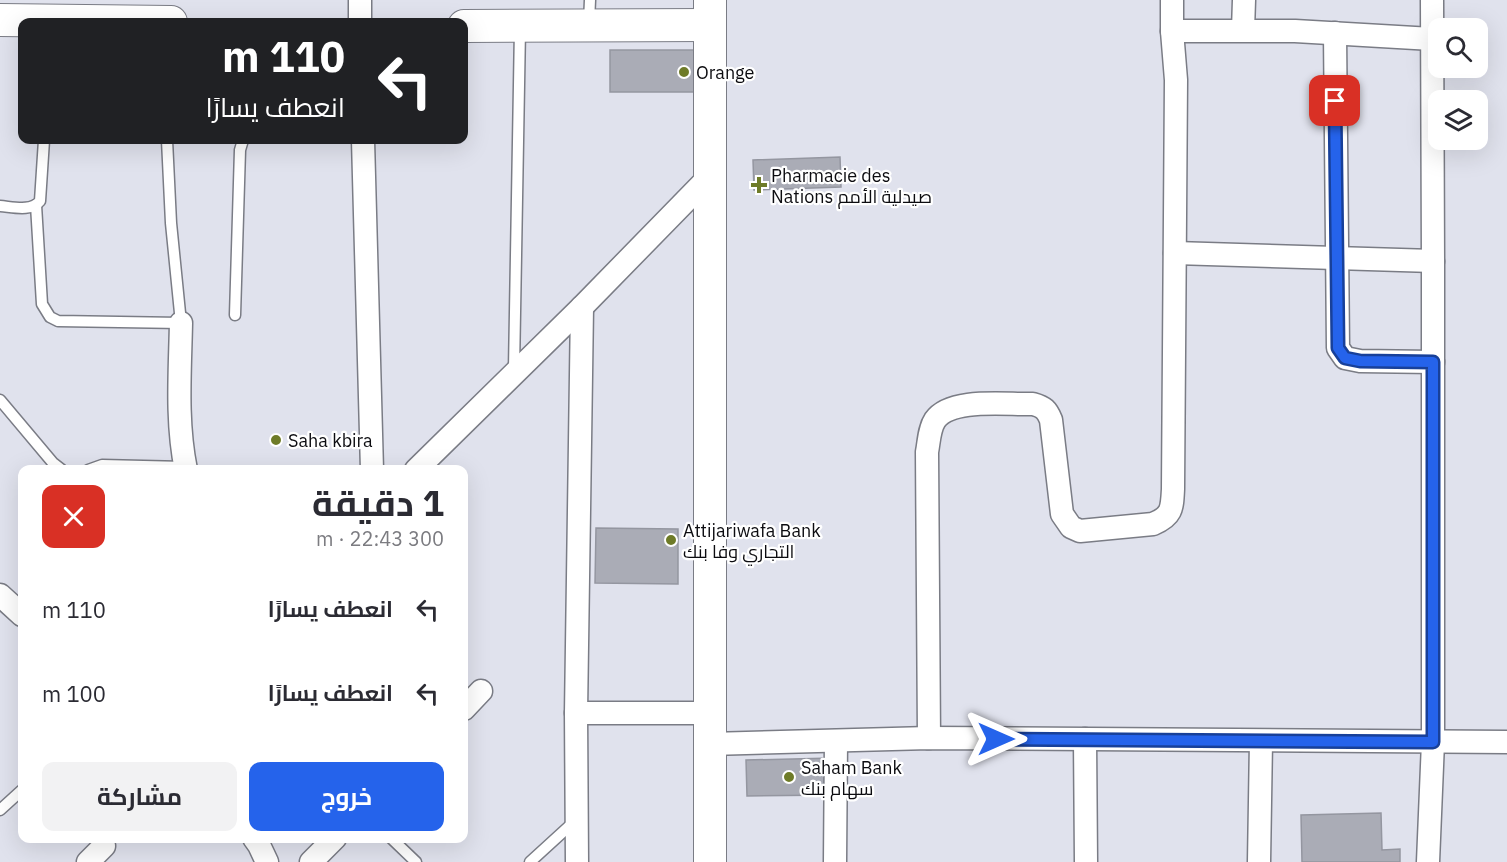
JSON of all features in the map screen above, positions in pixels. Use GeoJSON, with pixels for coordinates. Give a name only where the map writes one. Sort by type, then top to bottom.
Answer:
{"type":"FeatureCollection","features":[{"type":"Feature","properties":{"kind":"street"},"geometry":{"type":"LineString","coordinates":[[360,0],[360,18]]}},
{"type":"Feature","properties":{"kind":"street"},"geometry":{"type":"LineString","coordinates":[[929,738],[927,452],[934,421],[950,408],[966,405],[1032,404],[1042,406],[1051,420],[1062,514],[1071,527],[1080,531],[1153,524],[1164,520],[1171,512],[1173,496],[1176,80],[1172,0]]}},
{"type":"Feature","properties":{"kind":"street"},"geometry":{"type":"LineString","coordinates":[[1243,30],[1244,0]]}},
{"type":"Feature","properties":{"kind":"street"},"geometry":{"type":"LineString","coordinates":[[1432,0],[1432,18]]}},
{"type":"Feature","properties":{"kind":"street"},"geometry":{"type":"LineString","coordinates":[[468,26],[520,25],[590,13],[710,13],[710,862]]}},
{"type":"Feature","properties":{"kind":"street"},"geometry":{"type":"LineString","coordinates":[[0,20],[18,20]]}},
{"type":"Feature","properties":{"kind":"street"},"geometry":{"type":"LineString","coordinates":[[1172,31],[1243,30],[1428,39]]}},
{"type":"Feature","properties":{"kind":"street"},"geometry":{"type":"LineString","coordinates":[[1335,33],[1338,348],[1345,358],[1360,361],[1433,362]]}},
{"type":"Feature","properties":{"kind":"street"},"geometry":{"type":"LineString","coordinates":[[1428,862],[1433,742],[1432,78]]}},
{"type":"Feature","properties":{"kind":"street"},"geometry":{"type":"LineString","coordinates":[[363,144],[372,465]]}},
{"type":"Feature","properties":{"kind":"street"},"geometry":{"type":"LineString","coordinates":[[421,465],[582,307],[711,175]]}},
{"type":"Feature","properties":{"kind":"street"},"geometry":{"type":"LineString","coordinates":[[1175,253],[1433,261]]}},
{"type":"Feature","properties":{"kind":"street"},"geometry":{"type":"LineString","coordinates":[[577,862],[576,713],[582,307]]}},
{"type":"Feature","properties":{"kind":"street"},"geometry":{"type":"LineString","coordinates":[[182,322],[179,400],[182,452],[185,465]]}},
{"type":"Feature","properties":{"kind":"street"},"geometry":{"type":"LineString","coordinates":[[0,595],[18,611]]}},
{"type":"Feature","properties":{"kind":"street"},"geometry":{"type":"LineString","coordinates":[[468,705],[481,691]]}},
{"type":"Feature","properties":{"kind":"street"},"geometry":{"type":"LineString","coordinates":[[576,713],[710,713]]}},
{"type":"Feature","properties":{"kind":"street"},"geometry":{"type":"LineString","coordinates":[[710,744],[929,738],[1507,742]]}},
{"type":"Feature","properties":{"kind":"street"},"geometry":{"type":"LineString","coordinates":[[1085,739],[1086,862]]}},
{"type":"Feature","properties":{"kind":"street"},"geometry":{"type":"LineString","coordinates":[[835,862],[836,741]]}},
{"type":"Feature","properties":{"kind":"street"},"geometry":{"type":"LineString","coordinates":[[1258,862],[1261,741]]}},
{"type":"Feature","properties":{"kind":"street"},"geometry":{"type":"LineString","coordinates":[[258,843],[267,862]]}},
{"type":"Feature","properties":{"kind":"street"},"geometry":{"type":"LineString","coordinates":[[311,862],[329,843]]}},
{"type":"Feature","properties":{"kind":"street"},"geometry":{"type":"LineString","coordinates":[[88,862],[106,849]]}},
{"type":"Feature","properties":{"kind":"lane"},"geometry":{"type":"LineString","coordinates":[[514,373],[520,25]]}},
{"type":"Feature","properties":{"kind":"lane"},"geometry":{"type":"LineString","coordinates":[[0,206],[28,207],[40,201],[44,144]]}},
{"type":"Feature","properties":{"kind":"lane"},"geometry":{"type":"LineString","coordinates":[[36,205],[42,304],[50,317],[58,321],[182,322],[171,223],[167,144]]}},
{"type":"Feature","properties":{"kind":"lane"},"geometry":{"type":"LineString","coordinates":[[235,315],[242,144]]}},
{"type":"Feature","properties":{"kind":"lane"},"geometry":{"type":"LineString","coordinates":[[0,400],[56,465]]}},
{"type":"Feature","properties":{"kind":"lane"},"geometry":{"type":"LineString","coordinates":[[0,810],[18,794]]}},
{"type":"Feature","properties":{"kind":"lane"},"geometry":{"type":"LineString","coordinates":[[530,862],[577,819]]}},
{"type":"Feature","properties":{"kind":"lane"},"geometry":{"type":"LineString","coordinates":[[396,843],[416,862]]}},
{"type":"Feature","properties":{"kind":"building"},"geometry":{"type":"Polygon","coordinates":[[[610,50],[695,50],[696,92],[610,92],[610,50]]]}},
{"type":"Feature","properties":{"kind":"building"},"geometry":{"type":"Polygon","coordinates":[[[840,157],[841,187],[754,190],[753,160],[840,157]]]}},
{"type":"Feature","properties":{"kind":"building"},"geometry":{"type":"Polygon","coordinates":[[[596,528],[678,529],[678,584],[595,583],[596,528]]]}},
{"type":"Feature","properties":{"kind":"building"},"geometry":{"type":"Polygon","coordinates":[[[832,758],[833,795],[747,796],[746,760],[832,758]]]}},
{"type":"Feature","properties":{"kind":"building"},"geometry":{"type":"Polygon","coordinates":[[[1381,813],[1382,850],[1400,849],[1400,862],[1302,862],[1301,815],[1381,813]]]}},
{"type":"Feature","properties":{"kind":"place","name":"Orange"},"geometry":{"type":"Point","coordinates":[684,72]}},
{"type":"Feature","properties":{"kind":"place","name":"Pharmacie des Nations صيدلية الأمم"},"geometry":{"type":"Point","coordinates":[759,185]}},
{"type":"Feature","properties":{"kind":"place","name":"Saha kbira"},"geometry":{"type":"Point","coordinates":[276,440]}},
{"type":"Feature","properties":{"kind":"place","name":"Attijariwafa Bank التجاري وفا بنك"},"geometry":{"type":"Point","coordinates":[671,540]}},
{"type":"Feature","properties":{"kind":"place","name":"Saham Bank سهام بنك"},"geometry":{"type":"Point","coordinates":[789,777]}},
{"type":"Feature","properties":{"kind":"route"},"geometry":{"type":"LineString","coordinates":[[996,739],[1433,742],[1433,362],[1360,361],[1345,358],[1338,348],[1335,101]]}}]}
